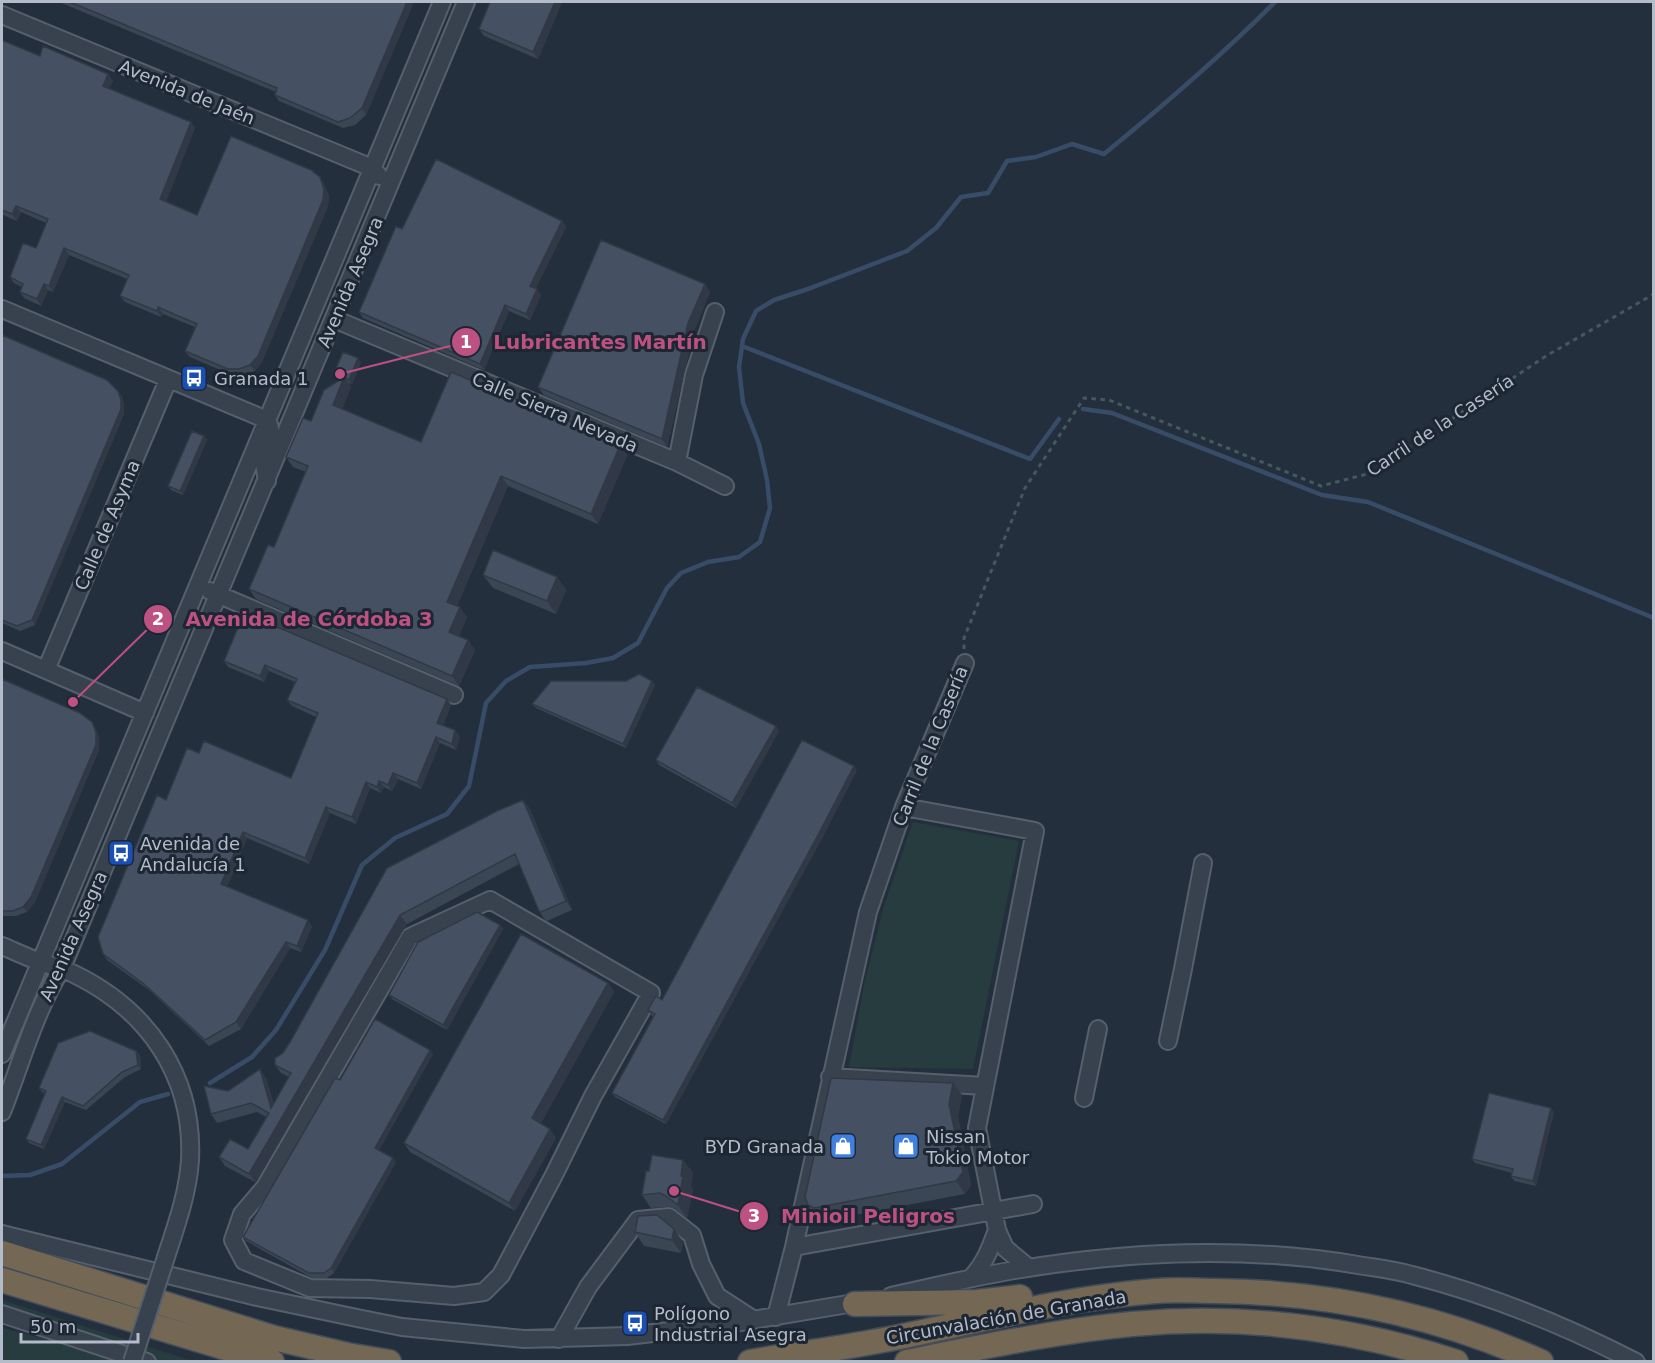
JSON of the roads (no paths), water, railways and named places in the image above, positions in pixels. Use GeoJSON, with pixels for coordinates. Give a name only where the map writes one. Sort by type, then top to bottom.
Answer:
{"type":"FeatureCollection","features":[{"type":"Feature","properties":{"kind":"highway"},"geometry":{"type":"LineString","coordinates":[[2,1253],[274,1338],[388,1362]]}},
{"type":"Feature","properties":{"kind":"highway"},"geometry":{"type":"LineString","coordinates":[[2,1280],[272,1362]]}},
{"type":"Feature","properties":{"kind":"highway","name":"Circunvalación de Granada"},"geometry":{"type":"LineString","coordinates":[[750,1362],[886,1339],[1073,1301],[1158,1291],[1247,1291],[1305,1295],[1364,1305],[1422,1318],[1478,1335],[1540,1362]]}},
{"type":"Feature","properties":{"kind":"highway"},"geometry":{"type":"LineString","coordinates":[[855,1304],[978,1302],[1038,1295],[1073,1301]]}},
{"type":"Feature","properties":{"kind":"highway"},"geometry":{"type":"LineString","coordinates":[[94,1307],[127,1332],[216,1362]]}},
{"type":"Feature","properties":{"kind":"highway","name":"Circunvalación de Granada"},"geometry":{"type":"LineString","coordinates":[[907,1362],[1041,1336],[1133,1324],[1217,1321],[1282,1325],[1354,1334],[1417,1349],[1456,1362]]}},
{"type":"Feature","properties":{"kind":"street","name":"Avenida Asegra"},"geometry":{"type":"LineString","coordinates":[[2,1054],[196,585],[442,2]]}},
{"type":"Feature","properties":{"kind":"street","name":"Avenida Asegra"},"geometry":{"type":"LineString","coordinates":[[2,1112],[14,1074],[48,991],[62,968],[466,2]]}},
{"type":"Feature","properties":{"kind":"street","name":"Avenida de Jaén"},"geometry":{"type":"LineString","coordinates":[[2,15],[372,168]]}},
{"type":"Feature","properties":{"kind":"street"},"geometry":{"type":"LineString","coordinates":[[367,241],[367,211],[376,191],[379,175],[372,168]]}},
{"type":"Feature","properties":{"kind":"street"},"geometry":{"type":"LineString","coordinates":[[2,309],[168,381],[267,420],[270,427],[270,441],[263,458],[267,482]]}},
{"type":"Feature","properties":{"kind":"street"},"geometry":{"type":"LineString","coordinates":[[677,462],[694,375],[715,312]]}},
{"type":"Feature","properties":{"kind":"street","name":"Calle Sierra Nevada"},"geometry":{"type":"LineString","coordinates":[[334,319],[677,462],[725,486]]}},
{"type":"Feature","properties":{"kind":"street","name":"Calle de Asyma"},"geometry":{"type":"LineString","coordinates":[[46,670],[168,381]]}},
{"type":"Feature","properties":{"kind":"street"},"geometry":{"type":"LineString","coordinates":[[196,585],[454,695]]}},
{"type":"Feature","properties":{"kind":"street"},"geometry":{"type":"LineString","coordinates":[[2,651],[145,713],[173,703]]}},
{"type":"Feature","properties":{"kind":"street","name":"Carril de la Casería"},"geometry":{"type":"LineString","coordinates":[[776,1317],[794,1247],[868,912],[904,807],[964,663]]}},
{"type":"Feature","properties":{"kind":"street"},"geometry":{"type":"LineString","coordinates":[[904,807],[1035,831],[977,1128],[997,1230],[1005,1248],[1022,1269]]}},
{"type":"Feature","properties":{"kind":"street"},"geometry":{"type":"LineString","coordinates":[[1168,1041],[1184,969],[1203,863]]}},
{"type":"Feature","properties":{"kind":"street"},"geometry":{"type":"LineString","coordinates":[[490,900],[651,993],[592,1096],[554,1175],[501,1275],[484,1292],[454,1296],[370,1289],[310,1288],[244,1261],[232,1240],[242,1215],[265,1187],[410,937],[490,900]]}},
{"type":"Feature","properties":{"kind":"street"},"geometry":{"type":"LineString","coordinates":[[2,946],[39,962],[62,968],[113,998],[143,1024],[175,1071],[183,1092],[190,1135],[190,1162],[182,1207],[132,1362]]}},
{"type":"Feature","properties":{"kind":"street"},"geometry":{"type":"LineString","coordinates":[[1084,1098],[1098,1029]]}},
{"type":"Feature","properties":{"kind":"street"},"geometry":{"type":"LineString","coordinates":[[830,1077],[985,1086]]}},
{"type":"Feature","properties":{"kind":"street"},"geometry":{"type":"LineString","coordinates":[[794,1247],[1033,1204]]}},
{"type":"Feature","properties":{"kind":"street"},"geometry":{"type":"LineString","coordinates":[[559,1339],[588,1287],[638,1220],[669,1217],[692,1235],[701,1264],[717,1296],[754,1320]]}},
{"type":"Feature","properties":{"kind":"street"},"geometry":{"type":"LineString","coordinates":[[2,1221],[26,1241]]}},
{"type":"Feature","properties":{"kind":"street"},"geometry":{"type":"LineString","coordinates":[[971,1278],[988,1256],[997,1230]]}},
{"type":"Feature","properties":{"kind":"street"},"geometry":{"type":"LineString","coordinates":[[2,1234],[257,1297],[357,1318],[413,1328],[524,1339],[627,1336],[754,1320],[855,1304],[1022,1269],[1142,1255],[1220,1253],[1321,1259],[1409,1274],[1469,1291],[1518,1308],[1588,1337],[1636,1362]]}},
{"type":"Feature","properties":{"kind":"street"},"geometry":{"type":"LineString","coordinates":[[357,1318],[370,1289]]}},
{"type":"Feature","properties":{"kind":"street"},"geometry":{"type":"LineString","coordinates":[[2,1314],[147,1362]]}},
{"type":"Feature","properties":{"kind":"waterway"},"geometry":{"type":"LineString","coordinates":[[210,1083],[252,1057],[276,1030],[325,950],[362,865],[395,838],[447,814],[469,786],[486,703],[506,681],[530,667],[586,663],[613,658],[638,643],[667,588],[681,573],[708,562],[739,557],[760,542],[770,508],[767,480],[759,444],[743,403],[739,367],[743,339],[756,311],[774,300],[907,251],[936,228],[961,197],[988,193],[1007,161],[1036,157],[1072,144],[1104,154],[1234,42],[1275,2]]}},
{"type":"Feature","properties":{"kind":"waterway"},"geometry":{"type":"LineString","coordinates":[[742,346],[1030,459],[1059,419]]}},
{"type":"Feature","properties":{"kind":"waterway"},"geometry":{"type":"LineString","coordinates":[[1083,409],[1112,413],[1322,495],[1368,502],[1654,618]]}},
{"type":"Feature","properties":{"kind":"waterway"},"geometry":{"type":"LineString","coordinates":[[2,1176],[30,1175],[62,1164],[140,1102],[168,1094]]}},
{"type":"Feature","properties":{"kind":"place","name":"Lubricantes Martín"},"geometry":{"type":"Point","coordinates":[340,374]}},
{"type":"Feature","properties":{"kind":"place","name":"Granada 1"},"geometry":{"type":"Point","coordinates":[194,378]}},
{"type":"Feature","properties":{"kind":"place","name":"Avenida de Córdoba 3"},"geometry":{"type":"Point","coordinates":[73,702]}},
{"type":"Feature","properties":{"kind":"place","name":"Avenida de Andalucía 1"},"geometry":{"type":"Point","coordinates":[121,853]}},
{"type":"Feature","properties":{"kind":"place","name":"BYD Granada"},"geometry":{"type":"Point","coordinates":[843,1146]}},
{"type":"Feature","properties":{"kind":"place","name":"Nissan Tokio Motor"},"geometry":{"type":"Point","coordinates":[906,1146]}},
{"type":"Feature","properties":{"kind":"place","name":"Minioil Peligros"},"geometry":{"type":"Point","coordinates":[674,1191]}},
{"type":"Feature","properties":{"kind":"place","name":"Polígono Industrial Asegra"},"geometry":{"type":"Point","coordinates":[635,1323]}}]}
